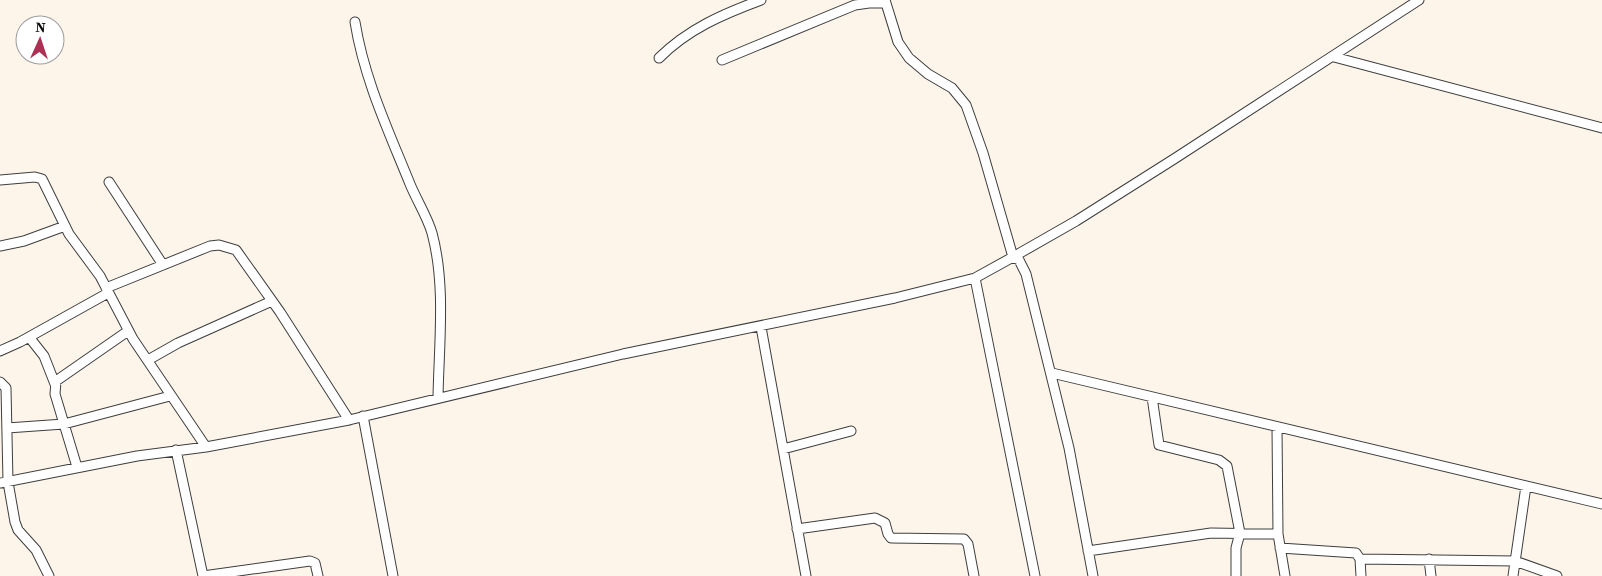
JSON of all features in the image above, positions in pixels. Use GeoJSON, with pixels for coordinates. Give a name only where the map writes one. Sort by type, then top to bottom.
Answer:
{"type":"FeatureCollection","features":[{"type":"Feature","properties":{"kind":"street"},"geometry":{"type":"LineString","coordinates":[[659,58],[673,45],[700,27],[722,15],[761,0]]}},
{"type":"Feature","properties":{"kind":"street"},"geometry":{"type":"LineString","coordinates":[[4,482],[76,467],[176,450],[206,447],[349,420],[438,397],[624,354],[895,298],[975,278],[1076,221],[1311,69],[1334,57],[1419,0]]}},
{"type":"Feature","properties":{"kind":"street"},"geometry":{"type":"LineString","coordinates":[[722,60],[855,5],[886,2],[898,42],[909,58],[928,74],[952,88],[966,105],[983,153],[1013,257],[1018,260],[1026,274],[1069,448],[1092,576]]}},
{"type":"Feature","properties":{"kind":"street"},"geometry":{"type":"LineString","coordinates":[[355,22],[362,59],[394,144],[432,235],[438,278],[440,316],[438,397]]}},
{"type":"Feature","properties":{"kind":"street"},"geometry":{"type":"LineString","coordinates":[[1334,57],[1602,128]]}},
{"type":"Feature","properties":{"kind":"street"},"geometry":{"type":"LineString","coordinates":[[0,180],[35,177],[42,180],[65,226],[107,290],[128,331],[206,447]]}},
{"type":"Feature","properties":{"kind":"street"},"geometry":{"type":"LineString","coordinates":[[109,182],[163,265]]}},
{"type":"Feature","properties":{"kind":"street"},"geometry":{"type":"LineString","coordinates":[[0,246],[24,241],[65,226]]}},
{"type":"Feature","properties":{"kind":"street"},"geometry":{"type":"LineString","coordinates":[[0,351],[29,337],[107,290],[210,246],[228,247],[236,250],[272,301],[349,420]]}},
{"type":"Feature","properties":{"kind":"street"},"geometry":{"type":"LineString","coordinates":[[975,278],[1035,576]]}},
{"type":"Feature","properties":{"kind":"street"},"geometry":{"type":"LineString","coordinates":[[148,360],[272,301]]}},
{"type":"Feature","properties":{"kind":"street"},"geometry":{"type":"LineString","coordinates":[[761,327],[806,576]]}},
{"type":"Feature","properties":{"kind":"street"},"geometry":{"type":"LineString","coordinates":[[55,384],[128,331]]}},
{"type":"Feature","properties":{"kind":"street"},"geometry":{"type":"LineString","coordinates":[[29,337],[44,356],[55,384],[55,394],[76,467]]}},
{"type":"Feature","properties":{"kind":"street"},"geometry":{"type":"LineString","coordinates":[[1052,373],[1602,504]]}},
{"type":"Feature","properties":{"kind":"street"},"geometry":{"type":"LineString","coordinates":[[0,382],[6,388],[7,428],[4,482],[14,522],[18,530],[36,550],[49,576]]}},
{"type":"Feature","properties":{"kind":"street"},"geometry":{"type":"LineString","coordinates":[[7,428],[64,424],[170,396]]}},
{"type":"Feature","properties":{"kind":"street"},"geometry":{"type":"LineString","coordinates":[[1152,397],[1159,445],[1219,460],[1227,466],[1240,533],[1236,548],[1236,576]]}},
{"type":"Feature","properties":{"kind":"street"},"geometry":{"type":"LineString","coordinates":[[363,416],[393,576]]}},
{"type":"Feature","properties":{"kind":"street"},"geometry":{"type":"LineString","coordinates":[[1277,428],[1278,534],[1285,576]]}},
{"type":"Feature","properties":{"kind":"street"},"geometry":{"type":"LineString","coordinates":[[783,449],[851,431]]}},
{"type":"Feature","properties":{"kind":"street"},"geometry":{"type":"LineString","coordinates":[[176,450],[202,576],[310,561],[315,563],[318,576]]}},
{"type":"Feature","properties":{"kind":"street"},"geometry":{"type":"LineString","coordinates":[[1513,576],[1526,486]]}},
{"type":"Feature","properties":{"kind":"street"},"geometry":{"type":"LineString","coordinates":[[797,529],[875,518],[885,523],[891,538],[964,539],[968,544],[974,576]]}},
{"type":"Feature","properties":{"kind":"street"},"geometry":{"type":"LineString","coordinates":[[1088,551],[1211,533],[1278,534]]}},
{"type":"Feature","properties":{"kind":"street"},"geometry":{"type":"LineString","coordinates":[[1280,548],[1351,552],[1359,555],[1361,576]]}},
{"type":"Feature","properties":{"kind":"street"},"geometry":{"type":"LineString","coordinates":[[1360,559],[1514,561],[1558,576]]}},
{"type":"Feature","properties":{"kind":"street"},"geometry":{"type":"LineString","coordinates":[[1430,559],[1430,576]]}}]}
